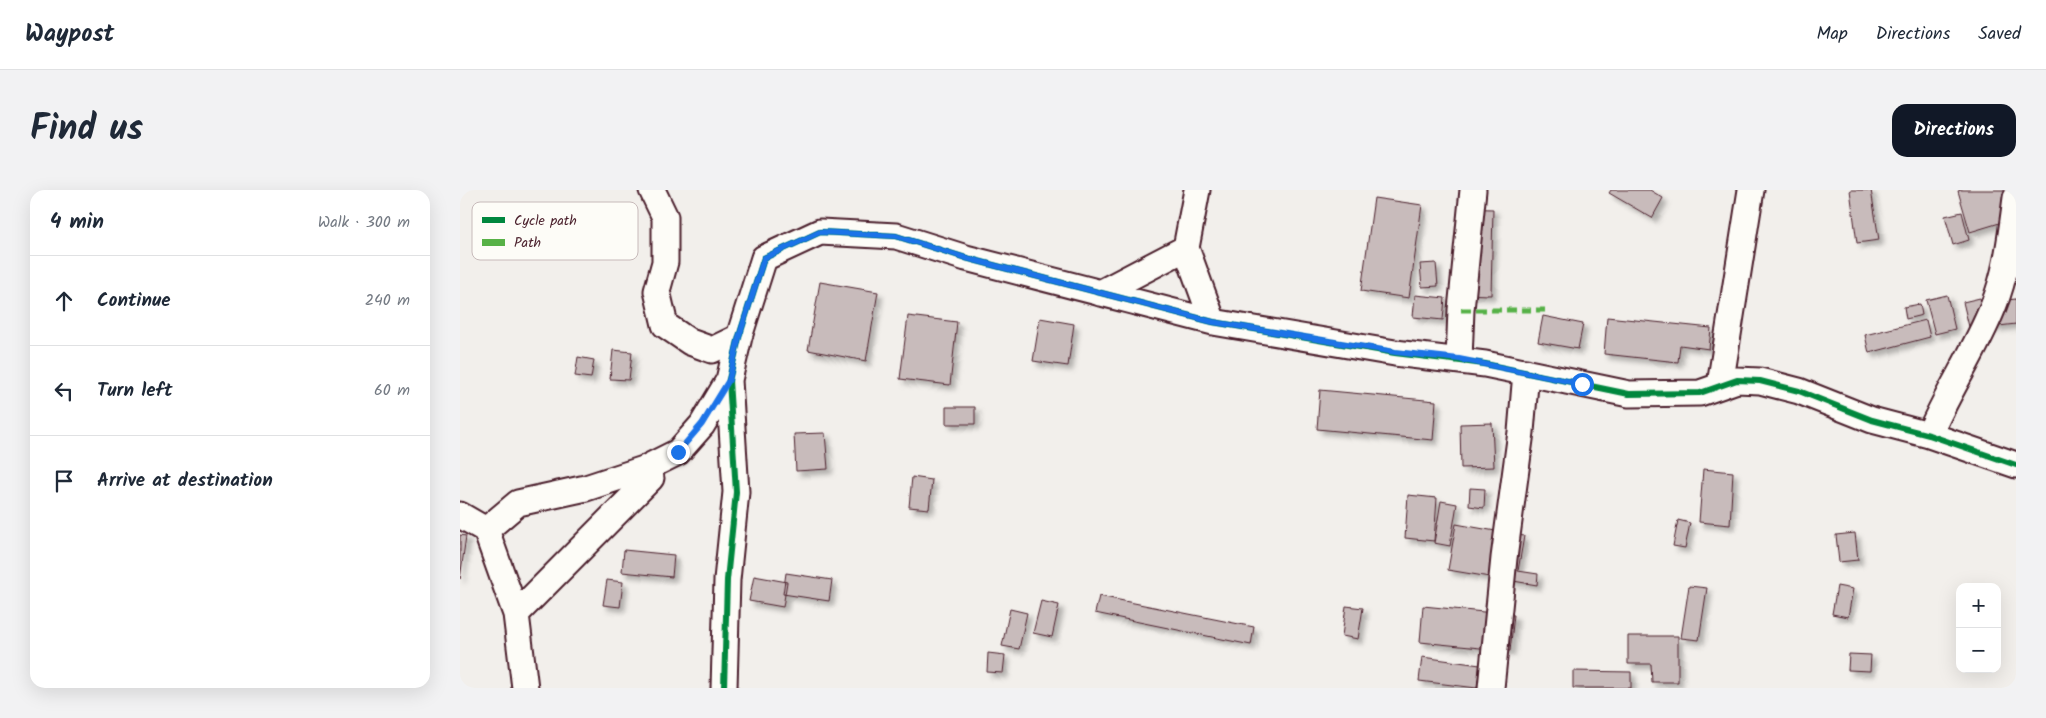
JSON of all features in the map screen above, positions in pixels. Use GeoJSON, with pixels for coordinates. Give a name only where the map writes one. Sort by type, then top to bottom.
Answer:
{"type":"FeatureCollection","features":[{"type":"Feature","properties":{"kind":"street"},"geometry":{"type":"LineString","coordinates":[[652,190],[665,217],[665,262],[657,291],[665,325],[690,342],[712,350],[739,337]]}},
{"type":"Feature","properties":{"kind":"street"},"geometry":{"type":"LineString","coordinates":[[1198,190],[1186,248],[1213,322]]}},
{"type":"Feature","properties":{"kind":"street"},"geometry":{"type":"LineString","coordinates":[[1459,359],[1461,310],[1474,190]]}},
{"type":"Feature","properties":{"kind":"street"},"geometry":{"type":"LineString","coordinates":[[1720,385],[1751,190]]}},
{"type":"Feature","properties":{"kind":"street"},"geometry":{"type":"LineString","coordinates":[[1928,434],[1994,306],[2009,250],[2016,198]]}},
{"type":"Feature","properties":{"kind":"street"},"geometry":{"type":"LineString","coordinates":[[724,688],[727,580],[736,492],[729,380],[739,337],[764,258],[820,232],[896,236],[966,258],[1213,322],[1395,352],[1459,359],[1629,394],[1700,392],[1737,380],[1760,381],[1799,391],[1872,420],[1928,434],[2016,465]]}},
{"type":"Feature","properties":{"kind":"street"},"geometry":{"type":"LineString","coordinates":[[1100,293],[1186,248]]}},
{"type":"Feature","properties":{"kind":"street"},"geometry":{"type":"LineString","coordinates":[[1491,688],[1504,558],[1521,432],[1526,372]]}},
{"type":"Feature","properties":{"kind":"street"},"geometry":{"type":"LineString","coordinates":[[486,530],[518,503],[586,488],[644,469],[678,452],[702,424],[729,380]]}},
{"type":"Feature","properties":{"kind":"street"},"geometry":{"type":"LineString","coordinates":[[516,614],[651,478],[644,469]]}},
{"type":"Feature","properties":{"kind":"street"},"geometry":{"type":"LineString","coordinates":[[460,515],[486,530],[516,614],[526,688]]}},
{"type":"Feature","properties":{"kind":"building"},"geometry":{"type":"Polygon","coordinates":[[[1611,190],[1650,190],[1663,198],[1652,218],[1609,193],[1611,190]]]}},
{"type":"Feature","properties":{"kind":"building"},"geometry":{"type":"Polygon","coordinates":[[[1850,190],[1871,190],[1879,240],[1857,243],[1850,190]]]}},
{"type":"Feature","properties":{"kind":"building"},"geometry":{"type":"Polygon","coordinates":[[[2016,190],[2016,218],[1970,232],[1958,191],[2016,190]]]}},
{"type":"Feature","properties":{"kind":"building"},"geometry":{"type":"Polygon","coordinates":[[[1374,198],[1422,205],[1409,298],[1361,291],[1374,198]]]}},
{"type":"Feature","properties":{"kind":"building"},"geometry":{"type":"Polygon","coordinates":[[[1458,208],[1493,209],[1491,295],[1456,294],[1458,208]]]}},
{"type":"Feature","properties":{"kind":"building"},"geometry":{"type":"Polygon","coordinates":[[[1962,212],[1969,240],[1953,245],[1945,216],[1962,212]]]}},
{"type":"Feature","properties":{"kind":"building"},"geometry":{"type":"Polygon","coordinates":[[[1436,263],[1438,286],[1422,287],[1420,264],[1436,263]]]}},
{"type":"Feature","properties":{"kind":"building"},"geometry":{"type":"Polygon","coordinates":[[[820,282],[878,292],[866,361],[808,350],[820,282]]]}},
{"type":"Feature","properties":{"kind":"building"},"geometry":{"type":"Polygon","coordinates":[[[1415,295],[1445,298],[1443,320],[1413,317],[1415,295]]]}},
{"type":"Feature","properties":{"kind":"building"},"geometry":{"type":"Polygon","coordinates":[[[1947,295],[1955,329],[1935,334],[1926,300],[1947,295]]]}},
{"type":"Feature","properties":{"kind":"building"},"geometry":{"type":"Polygon","coordinates":[[[1980,298],[1989,331],[1971,335],[1963,302],[1980,298]]]}},
{"type":"Feature","properties":{"kind":"building"},"geometry":{"type":"Polygon","coordinates":[[[2016,299],[2016,324],[1990,327],[1987,302],[2016,299]]]}},
{"type":"Feature","properties":{"kind":"building"},"geometry":{"type":"Polygon","coordinates":[[[1920,304],[1922,315],[1906,319],[1904,307],[1920,304]]]}},
{"type":"Feature","properties":{"kind":"building"},"geometry":{"type":"Polygon","coordinates":[[[908,316],[957,322],[950,385],[900,379],[908,316]]]}},
{"type":"Feature","properties":{"kind":"building"},"geometry":{"type":"Polygon","coordinates":[[[1543,316],[1583,324],[1578,349],[1538,342],[1543,316]]]}},
{"type":"Feature","properties":{"kind":"building"},"geometry":{"type":"Polygon","coordinates":[[[1607,317],[1711,328],[1709,349],[1680,345],[1678,362],[1604,354],[1607,317]]]}},
{"type":"Feature","properties":{"kind":"building"},"geometry":{"type":"Polygon","coordinates":[[[1040,318],[1074,324],[1068,366],[1033,361],[1040,318]]]}},
{"type":"Feature","properties":{"kind":"building"},"geometry":{"type":"Polygon","coordinates":[[[1926,320],[1930,337],[1869,353],[1865,335],[1926,320]]]}},
{"type":"Feature","properties":{"kind":"building"},"geometry":{"type":"Polygon","coordinates":[[[613,350],[632,352],[629,380],[610,379],[613,350]]]}},
{"type":"Feature","properties":{"kind":"building"},"geometry":{"type":"Polygon","coordinates":[[[578,357],[594,360],[591,378],[575,376],[578,357]]]}},
{"type":"Feature","properties":{"kind":"building"},"geometry":{"type":"Polygon","coordinates":[[[1320,390],[1436,401],[1433,440],[1317,429],[1320,390]]]}},
{"type":"Feature","properties":{"kind":"building"},"geometry":{"type":"Polygon","coordinates":[[[946,407],[975,407],[975,424],[946,424],[946,407]]]}},
{"type":"Feature","properties":{"kind":"building"},"geometry":{"type":"Polygon","coordinates":[[[1492,423],[1494,467],[1461,468],[1460,424],[1492,423]]]}},
{"type":"Feature","properties":{"kind":"building"},"geometry":{"type":"Polygon","coordinates":[[[825,433],[828,469],[796,471],[794,434],[825,433]]]}},
{"type":"Feature","properties":{"kind":"building"},"geometry":{"type":"Polygon","coordinates":[[[1703,469],[1733,472],[1730,525],[1699,522],[1703,469]]]}},
{"type":"Feature","properties":{"kind":"building"},"geometry":{"type":"Polygon","coordinates":[[[912,477],[932,480],[929,509],[909,507],[912,477]]]}},
{"type":"Feature","properties":{"kind":"building"},"geometry":{"type":"Polygon","coordinates":[[[1470,488],[1485,489],[1484,508],[1469,506],[1470,488]]]}},
{"type":"Feature","properties":{"kind":"building"},"geometry":{"type":"Polygon","coordinates":[[[1408,495],[1437,498],[1434,541],[1405,538],[1408,495]]]}},
{"type":"Feature","properties":{"kind":"building"},"geometry":{"type":"Polygon","coordinates":[[[1441,501],[1457,504],[1450,546],[1434,543],[1441,501]]]}},
{"type":"Feature","properties":{"kind":"building"},"geometry":{"type":"Polygon","coordinates":[[[1678,520],[1690,523],[1685,548],[1673,546],[1678,520]]]}},
{"type":"Feature","properties":{"kind":"building"},"geometry":{"type":"Polygon","coordinates":[[[1456,524],[1524,536],[1518,571],[1538,574],[1537,585],[1448,570],[1456,524]]]}},
{"type":"Feature","properties":{"kind":"building"},"geometry":{"type":"Polygon","coordinates":[[[1855,533],[1858,560],[1839,562],[1836,535],[1855,533]]]}},
{"type":"Feature","properties":{"kind":"building"},"geometry":{"type":"Polygon","coordinates":[[[460,535],[466,536],[460,579],[460,535]]]}},
{"type":"Feature","properties":{"kind":"building"},"geometry":{"type":"Polygon","coordinates":[[[624,550],[674,555],[672,577],[622,572],[624,550]]]}},
{"type":"Feature","properties":{"kind":"building"},"geometry":{"type":"Polygon","coordinates":[[[786,573],[832,580],[829,601],[783,594],[786,573]]]}},
{"type":"Feature","properties":{"kind":"building"},"geometry":{"type":"Polygon","coordinates":[[[754,576],[787,582],[783,607],[749,601],[754,576]]]}},
{"type":"Feature","properties":{"kind":"building"},"geometry":{"type":"Polygon","coordinates":[[[607,580],[623,582],[620,607],[603,605],[607,580]]]}},
{"type":"Feature","properties":{"kind":"building"},"geometry":{"type":"Polygon","coordinates":[[[1689,586],[1707,588],[1699,640],[1681,638],[1689,586]]]}},
{"type":"Feature","properties":{"kind":"building"},"geometry":{"type":"Polygon","coordinates":[[[1837,586],[1853,589],[1848,617],[1832,614],[1837,586]]]}},
{"type":"Feature","properties":{"kind":"building"},"geometry":{"type":"Polygon","coordinates":[[[1099,596],[1254,627],[1251,645],[1095,613],[1099,596]]]}},
{"type":"Feature","properties":{"kind":"building"},"geometry":{"type":"Polygon","coordinates":[[[1041,601],[1059,605],[1052,637],[1033,633],[1041,601]]]}},
{"type":"Feature","properties":{"kind":"building"},"geometry":{"type":"Polygon","coordinates":[[[1346,606],[1363,608],[1358,639],[1342,636],[1346,606]]]}},
{"type":"Feature","properties":{"kind":"building"},"geometry":{"type":"Polygon","coordinates":[[[1423,606],[1514,615],[1510,651],[1420,642],[1423,606]]]}},
{"type":"Feature","properties":{"kind":"building"},"geometry":{"type":"Polygon","coordinates":[[[1010,609],[1027,613],[1019,649],[1002,646],[1010,609]]]}},
{"type":"Feature","properties":{"kind":"building"},"geometry":{"type":"Polygon","coordinates":[[[1628,636],[1678,636],[1678,682],[1652,682],[1651,664],[1628,664],[1628,636]]]}},
{"type":"Feature","properties":{"kind":"building"},"geometry":{"type":"Polygon","coordinates":[[[988,653],[1005,655],[1003,673],[987,672],[988,653]]]}},
{"type":"Feature","properties":{"kind":"building"},"geometry":{"type":"Polygon","coordinates":[[[1849,654],[1871,655],[1870,671],[1848,670],[1849,654]]]}},
{"type":"Feature","properties":{"kind":"building"},"geometry":{"type":"Polygon","coordinates":[[[1422,657],[1480,665],[1477,688],[1419,681],[1422,657]]]}},
{"type":"Feature","properties":{"kind":"building"},"geometry":{"type":"Polygon","coordinates":[[[1573,671],[1631,672],[1631,688],[1573,688],[1573,671]]]}},
{"type":"Feature","properties":{"kind":"marked path"},"geometry":{"type":"LineString","coordinates":[[1461,310],[1545,310]]}},
{"type":"Feature","properties":{"kind":"cycle path"},"geometry":{"type":"LineString","coordinates":[[724,688],[727,580],[736,492],[729,380],[739,337],[764,258],[820,232],[896,236],[966,258],[1213,322],[1395,353],[1485,364],[1629,394],[1700,393],[1737,380],[1760,381],[1799,391],[1872,420],[1929,435],[2016,465]]}},
{"type":"Feature","properties":{"kind":"route"},"geometry":{"type":"LineString","coordinates":[[678,452],[702,424],[729,380],[739,337],[764,258],[820,232],[896,236],[966,258],[1213,322],[1395,352],[1459,359],[1582,384]]}}]}
